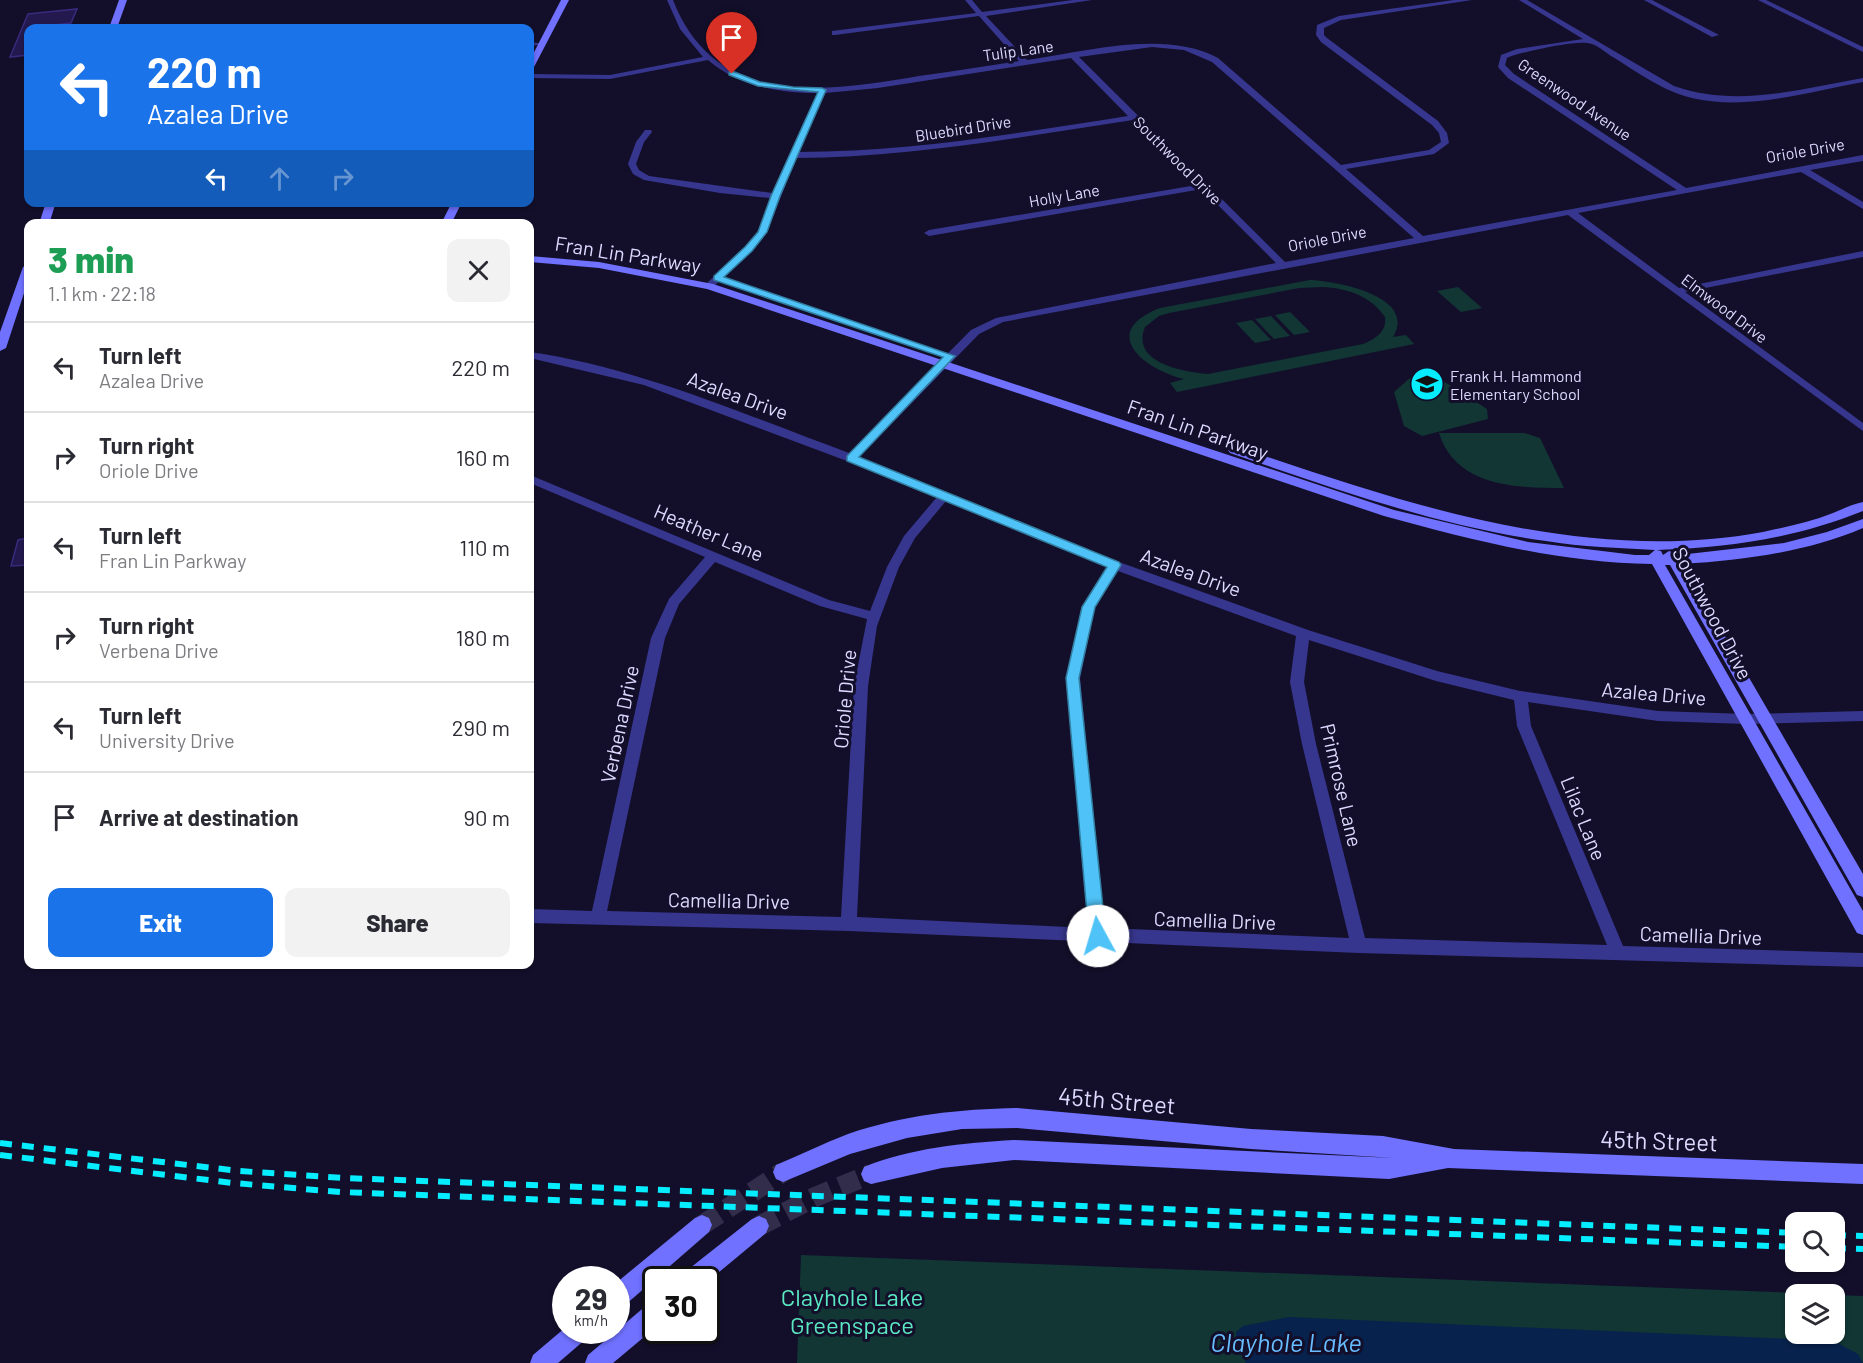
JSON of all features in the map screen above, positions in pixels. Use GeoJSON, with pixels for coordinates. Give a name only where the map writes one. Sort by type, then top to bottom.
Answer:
{"type":"FeatureCollection","features":[{"type":"Feature","properties":{"kind":"street"},"geometry":{"type":"LineString","coordinates":[[114,24],[123,0]]}},
{"type":"Feature","properties":{"kind":"street"},"geometry":{"type":"LineString","coordinates":[[534,59],[564,0]]}},
{"type":"Feature","properties":{"kind":"street","name":"Tulip Lane"},"geometry":{"type":"LineString","coordinates":[[670,0],[686,33],[722,69],[758,84],[793,89],[854,88],[1152,45],[1173,45],[1200,51],[1215,60],[1421,239]]}},
{"type":"Feature","properties":{"kind":"street"},"geometry":{"type":"LineString","coordinates":[[968,0],[1025,63]]}},
{"type":"Feature","properties":{"kind":"street"},"geometry":{"type":"LineString","coordinates":[[835,33],[1089,0]]}},
{"type":"Feature","properties":{"kind":"street"},"geometry":{"type":"LineString","coordinates":[[1419,0],[1428,6]]}},
{"type":"Feature","properties":{"kind":"street"},"geometry":{"type":"LineString","coordinates":[[1338,168],[1431,152],[1445,143],[1443,133],[1435,123],[1324,40],[1319,31],[1320,27],[1339,18],[1469,0]]}},
{"type":"Feature","properties":{"kind":"street"},"geometry":{"type":"LineString","coordinates":[[1522,0],[1671,88],[1703,98],[1739,100],[1863,80]]}},
{"type":"Feature","properties":{"kind":"street"},"geometry":{"type":"LineString","coordinates":[[1647,0],[1715,35]]}},
{"type":"Feature","properties":{"kind":"street"},"geometry":{"type":"LineString","coordinates":[[1761,0],[1863,50]]}},
{"type":"Feature","properties":{"kind":"street","name":"Greenwood Avenue"},"geometry":{"type":"LineString","coordinates":[[1590,40],[1516,51],[1504,57],[1501,65],[1512,76],[1685,191]]}},
{"type":"Feature","properties":{"kind":"street"},"geometry":{"type":"LineString","coordinates":[[534,44],[541,44]]}},
{"type":"Feature","properties":{"kind":"street","name":"Southwood Drive"},"geometry":{"type":"LineString","coordinates":[[1072,56],[1283,265]]}},
{"type":"Feature","properties":{"kind":"street"},"geometry":{"type":"LineString","coordinates":[[534,76],[610,77],[709,58]]}},
{"type":"Feature","properties":{"kind":"street"},"geometry":{"type":"LineString","coordinates":[[714,282],[762,232],[775,196],[822,90]]}},
{"type":"Feature","properties":{"kind":"street","name":"Bluebird Drive"},"geometry":{"type":"LineString","coordinates":[[794,155],[836,156],[903,152],[1135,117]]}},
{"type":"Feature","properties":{"kind":"street"},"geometry":{"type":"LineString","coordinates":[[648,132],[640,142],[632,164],[636,172],[647,178],[775,196]]}},
{"type":"Feature","properties":{"kind":"street","name":"Oriole Drive"},"geometry":{"type":"LineString","coordinates":[[851,458],[975,332],[1000,321],[1283,265],[1863,158]]}},
{"type":"Feature","properties":{"kind":"street"},"geometry":{"type":"LineString","coordinates":[[1802,169],[1863,206]]}},
{"type":"Feature","properties":{"kind":"street","name":"Holly Lane"},"geometry":{"type":"LineString","coordinates":[[929,233],[1204,186]]}},
{"type":"Feature","properties":{"kind":"street","name":"Elmwood Drive"},"geometry":{"type":"LineString","coordinates":[[1570,212],[1863,428]]}},
{"type":"Feature","properties":{"kind":"street","name":"Fran Lin Parkway"},"geometry":{"type":"LineString","coordinates":[[534,253],[604,259],[714,282],[1389,513],[1472,537],[1547,550],[1656,552],[1769,536],[1818,524],[1863,506]]}},
{"type":"Feature","properties":{"kind":"street"},"geometry":{"type":"LineString","coordinates":[[1677,291],[1863,254]]}},
{"type":"Feature","properties":{"kind":"street","name":"Fran Lin Parkway"},"geometry":{"type":"LineString","coordinates":[[534,259],[599,265],[714,282]]}},
{"type":"Feature","properties":{"kind":"street"},"geometry":{"type":"LineString","coordinates":[[0,348],[21,296]]}},
{"type":"Feature","properties":{"kind":"street","name":"Azalea Drive"},"geometry":{"type":"LineString","coordinates":[[534,356],[648,382],[851,458],[1115,565],[1303,633],[1437,676],[1521,696],[1658,716],[1746,720],[1863,716]]}},
{"type":"Feature","properties":{"kind":"street","name":"Heather Lane"},"geometry":{"type":"LineString","coordinates":[[534,484],[714,555],[837,607],[874,616]]}},
{"type":"Feature","properties":{"kind":"street","name":"Oriole Drive"},"geometry":{"type":"LineString","coordinates":[[849,924],[861,686],[874,616],[893,567],[910,536],[943,497]]}},
{"type":"Feature","properties":{"kind":"street"},"geometry":{"type":"LineString","coordinates":[[1674,560],[1786,547],[1863,523]]}},
{"type":"Feature","properties":{"kind":"street","name":"Southwood Drive"},"geometry":{"type":"LineString","coordinates":[[1656,552],[1674,560],[1863,890]]}},
{"type":"Feature","properties":{"kind":"street","name":"Southwood Drive"},"geometry":{"type":"LineString","coordinates":[[1656,552],[1746,720],[1863,927]]}},
{"type":"Feature","properties":{"kind":"street","name":"Verbena Drive"},"geometry":{"type":"LineString","coordinates":[[598,918],[658,638],[674,602],[714,555]]}},
{"type":"Feature","properties":{"kind":"street"},"geometry":{"type":"LineString","coordinates":[[1098,936],[1073,678],[1089,607],[1115,565]]}},
{"type":"Feature","properties":{"kind":"street","name":"Primrose Lane"},"geometry":{"type":"LineString","coordinates":[[1303,633],[1297,682],[1309,744],[1359,946]]}},
{"type":"Feature","properties":{"kind":"street","name":"Lilac Lane"},"geometry":{"type":"LineString","coordinates":[[1521,696],[1524,726],[1618,953]]}},
{"type":"Feature","properties":{"kind":"street","name":"Camellia Drive"},"geometry":{"type":"LineString","coordinates":[[534,916],[849,924],[1359,946],[1863,960]]}},
{"type":"Feature","properties":{"kind":"street","name":"45th Street"},"geometry":{"type":"LineString","coordinates":[[783,1172],[849,1144],[908,1128],[962,1119],[1017,1118],[1251,1139],[1383,1146],[1454,1159],[1863,1174]]}},
{"type":"Feature","properties":{"kind":"street","name":"45th Street"},"geometry":{"type":"LineString","coordinates":[[871,1174],[918,1160],[964,1153],[1014,1150],[1389,1169],[1454,1159]]}},
{"type":"Feature","properties":{"kind":"street"},"geometry":{"type":"LineString","coordinates":[[630,1286],[702,1225]]}},
{"type":"Feature","properties":{"kind":"street"},"geometry":{"type":"LineString","coordinates":[[710,1266],[759,1226]]}},
{"type":"Feature","properties":{"kind":"street"},"geometry":{"type":"LineString","coordinates":[[596,1363],[642,1324]]}},
{"type":"Feature","properties":{"kind":"street"},"geometry":{"type":"LineString","coordinates":[[541,1363],[563,1344]]}},
{"type":"Feature","properties":{"kind":"green space"},"geometry":{"type":"Polygon","coordinates":[[[1310,280],[1322,281],[1354,288],[1385,301],[1394,311],[1398,323],[1393,337],[1406,335],[1414,344],[1177,392],[1170,383],[1184,379],[1154,367],[1142,358],[1133,349],[1130,338],[1132,328],[1142,318],[1160,308],[1310,280]],[[1299,288],[1169,313],[1159,316],[1145,327],[1142,339],[1145,349],[1162,363],[1186,371],[1208,374],[1363,344],[1382,331],[1385,317],[1373,304],[1358,294],[1331,288],[1299,288]]]}},
{"type":"Feature","properties":{"kind":"green space"},"geometry":{"type":"Polygon","coordinates":[[[1458,287],[1482,308],[1461,312],[1437,291],[1458,287]]]}},
{"type":"Feature","properties":{"kind":"green space"},"geometry":{"type":"Polygon","coordinates":[[[1290,312],[1310,332],[1294,335],[1275,315],[1290,312]]]}},
{"type":"Feature","properties":{"kind":"green space"},"geometry":{"type":"Polygon","coordinates":[[[1271,316],[1290,336],[1274,339],[1255,319],[1271,316]]]}},
{"type":"Feature","properties":{"kind":"green space"},"geometry":{"type":"Polygon","coordinates":[[[1252,320],[1271,340],[1255,343],[1236,323],[1252,320]]]}},
{"type":"Feature","properties":{"kind":"green space"},"geometry":{"type":"Polygon","coordinates":[[[1429,372],[1487,409],[1488,419],[1422,436],[1404,426],[1394,392],[1410,378],[1429,372]]]}},
{"type":"Feature","properties":{"kind":"green space"},"geometry":{"type":"Polygon","coordinates":[[[1439,433],[1525,433],[1540,438],[1564,488],[1508,485],[1474,474],[1459,464],[1447,451],[1439,433]]]}},
{"type":"Feature","properties":{"kind":"green space","name":"Clayhole Lake Greenspace"},"geometry":{"type":"Polygon","coordinates":[[[801,1255],[1785,1292],[1785,1344],[1845,1344],[1845,1295],[1863,1296],[1863,1363],[797,1363],[801,1255]]]}},
{"type":"Feature","properties":{"kind":"water","name":"Clayhole Lake"},"geometry":{"type":"Polygon","coordinates":[[[1289,1317],[1785,1339],[1785,1344],[1840,1344],[1858,1354],[1863,1363],[1246,1363],[1236,1342],[1236,1332],[1243,1326],[1289,1317]]]}},
{"type":"Feature","properties":{"kind":"building"},"geometry":{"type":"Polygon","coordinates":[[[77,9],[71,23],[24,24],[24,55],[10,57],[28,14],[77,9]]]}},
{"type":"Feature","properties":{"kind":"building"},"geometry":{"type":"Polygon","coordinates":[[[24,539],[24,565],[11,566],[18,540],[24,539]]]}},
{"type":"Feature","properties":{"kind":"tunnel"},"geometry":{"type":"LineString","coordinates":[[702,1225],[783,1172]]}},
{"type":"Feature","properties":{"kind":"tunnel"},"geometry":{"type":"LineString","coordinates":[[759,1226],[815,1197],[871,1174]]}},
{"type":"Feature","properties":{"kind":"railway"},"geometry":{"type":"LineString","coordinates":[[0,1143],[239,1171],[345,1178],[1785,1233]]}},
{"type":"Feature","properties":{"kind":"railway"},"geometry":{"type":"LineString","coordinates":[[0,1155],[233,1183],[340,1192],[1785,1247]]}},
{"type":"Feature","properties":{"kind":"railway"},"geometry":{"type":"LineString","coordinates":[[1845,1235],[1863,1236]]}},
{"type":"Feature","properties":{"kind":"railway"},"geometry":{"type":"LineString","coordinates":[[1845,1248],[1863,1249]]}},
{"type":"Feature","properties":{"kind":"place","name":"Frank H. Hammond Elementary School"},"geometry":{"type":"Point","coordinates":[1427,384]}},
{"type":"Feature","properties":{"kind":"route"},"geometry":{"type":"LineString","coordinates":[[732,74],[758,84],[822,90],[775,196],[762,232],[718,278],[950,356],[851,458],[1115,565],[1089,607],[1073,678],[1098,936]]}}]}
